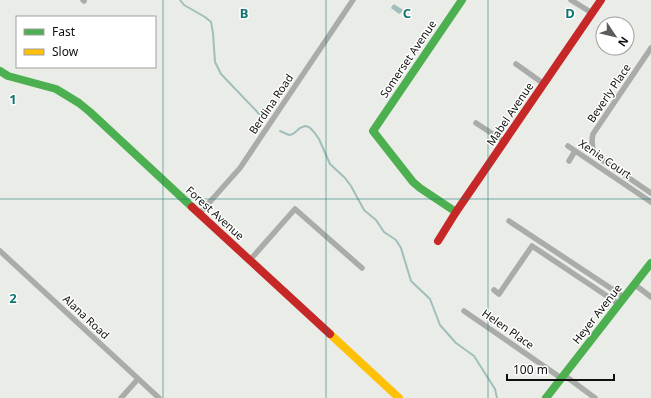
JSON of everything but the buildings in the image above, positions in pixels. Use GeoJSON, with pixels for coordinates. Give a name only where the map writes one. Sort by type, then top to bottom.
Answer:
{"type":"FeatureCollection","features":[{"type":"Feature","properties":{"kind":"street","name":"Berdina Road"},"geometry":{"type":"LineString","coordinates":[[200,213],[240,168],[353,0]]}},
{"type":"Feature","properties":{"kind":"street","name":"Somerset Avenue"},"geometry":{"type":"LineString","coordinates":[[456,212],[413,182],[373,131],[462,0]]}},
{"type":"Feature","properties":{"kind":"street"},"geometry":{"type":"LineString","coordinates":[[571,0],[592,14]]}},
{"type":"Feature","properties":{"kind":"street","name":"Mabel Avenue"},"geometry":{"type":"LineString","coordinates":[[438,241],[456,212],[601,0]]}},
{"type":"Feature","properties":{"kind":"street","name":"Beverly Place"},"geometry":{"type":"LineString","coordinates":[[651,48],[593,134],[592,147],[595,155],[651,193]]}},
{"type":"Feature","properties":{"kind":"street"},"geometry":{"type":"LineString","coordinates":[[516,64],[544,84]]}},
{"type":"Feature","properties":{"kind":"street","name":"Forest Avenue"},"geometry":{"type":"LineString","coordinates":[[0,71],[8,76],[56,89],[79,103],[90,112],[399,398]]}},
{"type":"Feature","properties":{"kind":"street"},"geometry":{"type":"LineString","coordinates":[[476,123],[505,142]]}},
{"type":"Feature","properties":{"kind":"street","name":"Xenie Court"},"geometry":{"type":"LineString","coordinates":[[568,146],[651,202]]}},
{"type":"Feature","properties":{"kind":"street"},"geometry":{"type":"LineString","coordinates":[[569,161],[575,151]]}},
{"type":"Feature","properties":{"kind":"street"},"geometry":{"type":"LineString","coordinates":[[250,260],[295,209],[362,268]]}},
{"type":"Feature","properties":{"kind":"street"},"geometry":{"type":"LineString","coordinates":[[510,221],[624,297]]}},
{"type":"Feature","properties":{"kind":"street"},"geometry":{"type":"LineString","coordinates":[[494,290],[499,294],[532,246],[618,304]]}},
{"type":"Feature","properties":{"kind":"street","name":"Alana Road"},"geometry":{"type":"LineString","coordinates":[[0,251],[159,398]]}},
{"type":"Feature","properties":{"kind":"street","name":"Heyer Avenue"},"geometry":{"type":"LineString","coordinates":[[546,398],[651,263]]}},
{"type":"Feature","properties":{"kind":"street"},"geometry":{"type":"LineString","coordinates":[[634,284],[651,297]]}},
{"type":"Feature","properties":{"kind":"street","name":"Helen Place"},"geometry":{"type":"LineString","coordinates":[[464,311],[595,398]]}},
{"type":"Feature","properties":{"kind":"street"},"geometry":{"type":"LineString","coordinates":[[121,398],[138,379]]}},
{"type":"Feature","properties":{"kind":"water"},"geometry":{"type":"Polygon","coordinates":[[[394,4],[403,10],[402,12],[399,14],[391,8],[394,4]]]}},
{"type":"Feature","properties":{"kind":"waterway"},"geometry":{"type":"LineString","coordinates":[[180,0],[184,5],[211,22],[215,62],[221,74],[263,118]]}},
{"type":"Feature","properties":{"kind":"waterway"},"geometry":{"type":"LineString","coordinates":[[280,131],[289,135],[305,126],[309,127],[314,132],[319,139],[330,164],[351,186],[364,210],[376,220],[384,232],[396,240],[401,248],[411,281],[430,299],[440,325],[456,343],[474,356],[495,389],[497,398]]}},
{"type":"Feature","properties":{"kind":"traffic: fast"},"geometry":{"type":"LineString","coordinates":[[456,212],[413,182],[373,131],[462,0]]}},
{"type":"Feature","properties":{"kind":"traffic: fast"},"geometry":{"type":"LineString","coordinates":[[0,71],[8,76],[56,89],[79,103],[192,207]]}},
{"type":"Feature","properties":{"kind":"traffic: fast"},"geometry":{"type":"LineString","coordinates":[[546,398],[651,263]]}},
{"type":"Feature","properties":{"kind":"traffic: slow"},"geometry":{"type":"LineString","coordinates":[[330,334],[399,398]]}},
{"type":"Feature","properties":{"kind":"traffic: jam"},"geometry":{"type":"LineString","coordinates":[[438,241],[456,212],[601,0]]}},
{"type":"Feature","properties":{"kind":"traffic: jam"},"geometry":{"type":"LineString","coordinates":[[192,207],[330,334]]}}]}
